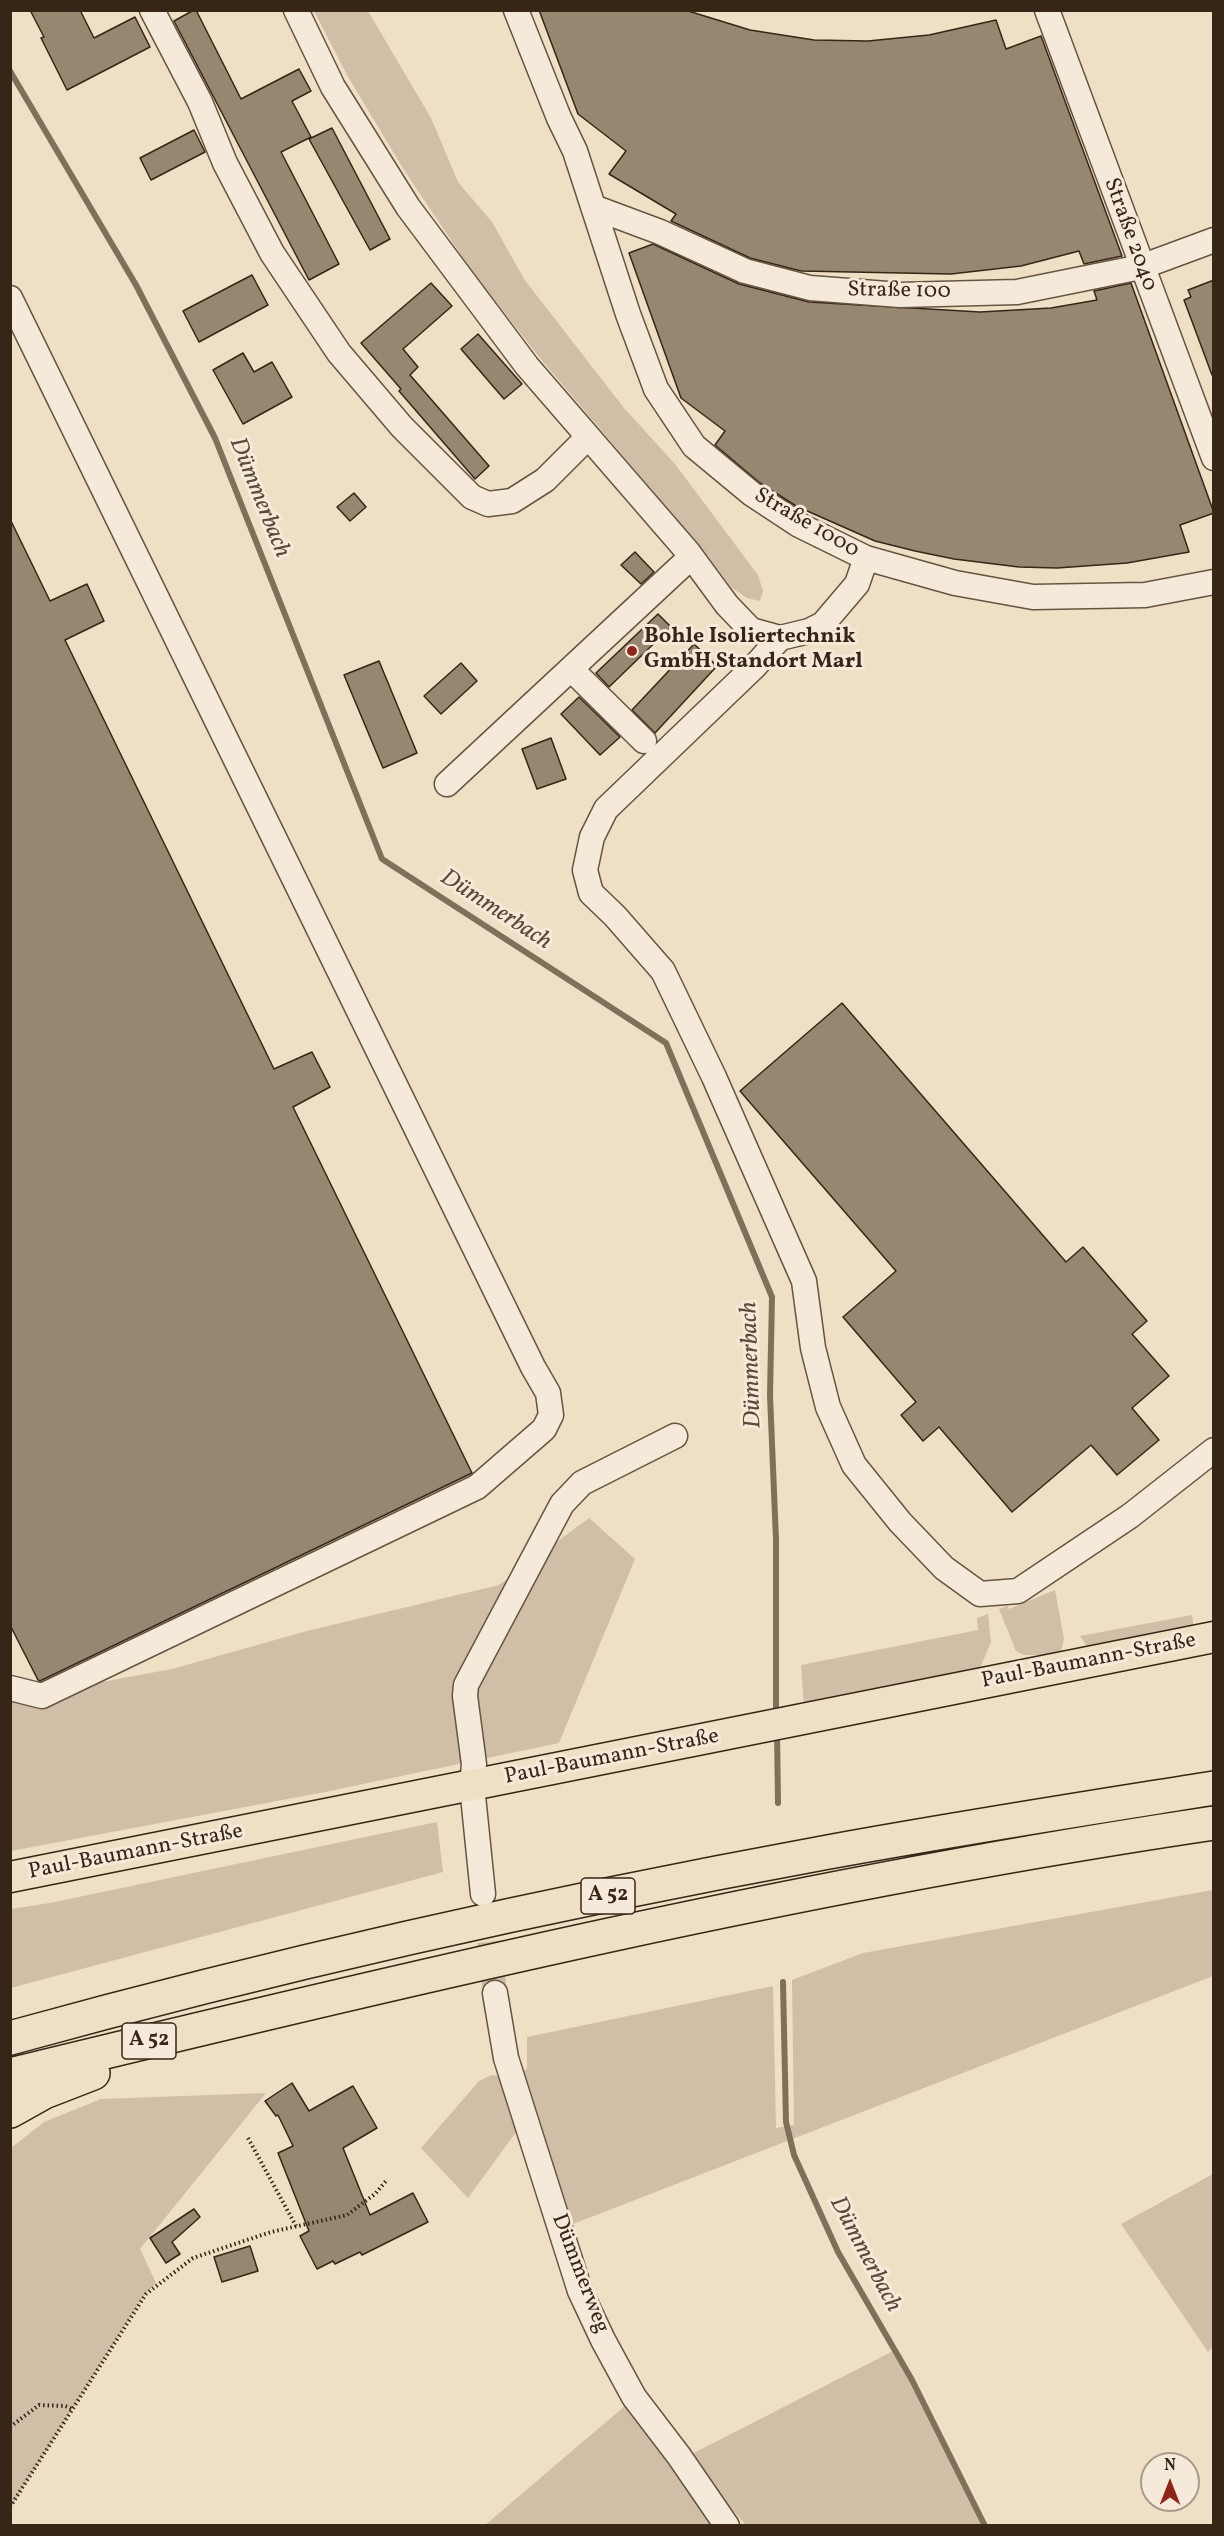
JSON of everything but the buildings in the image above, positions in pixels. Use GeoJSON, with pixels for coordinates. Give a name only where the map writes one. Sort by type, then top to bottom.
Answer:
{"type":"FeatureCollection","features":[{"type":"Feature","properties":{"kind":"highway","name":"A 52"},"geometry":{"type":"LineString","coordinates":[[10,2038],[118,2008],[364,1948],[670,1882],[962,1828],[1214,1788]]}},
{"type":"Feature","properties":{"kind":"highway","name":"A 52"},"geometry":{"type":"LineString","coordinates":[[10,2075],[287,2007],[594,1939],[972,1861],[1214,1823]]}},
{"type":"Feature","properties":{"kind":"highway"},"geometry":{"type":"LineString","coordinates":[[10,2111],[44,2092],[85,2075],[199,2043],[287,2007]]}},
{"type":"Feature","properties":{"kind":"main road","name":"Paul-Baumann-Straße"},"geometry":{"type":"LineString","coordinates":[[10,1877],[1214,1637]]}},
{"type":"Feature","properties":{"kind":"street"},"geometry":{"type":"LineString","coordinates":[[152,10],[200,102],[225,163],[272,253],[339,353],[402,428],[472,497],[488,504],[512,501],[545,480],[588,437]]}},
{"type":"Feature","properties":{"kind":"street"},"geometry":{"type":"LineString","coordinates":[[296,10],[333,87],[408,207],[526,366],[691,557],[727,605],[751,630],[780,638],[809,631],[823,624],[857,584],[866,558]]}},
{"type":"Feature","properties":{"kind":"street","name":"Straße 1000"},"geometry":{"type":"LineString","coordinates":[[516,10],[559,118],[575,151],[628,314],[656,389],[694,446],[761,500],[799,525],[866,558],[955,583],[1033,597],[1145,595],[1214,582]]}},
{"type":"Feature","properties":{"kind":"street","name":"Straße 2040"},"geometry":{"type":"LineString","coordinates":[[1047,10],[1214,458]]}},
{"type":"Feature","properties":{"kind":"street","name":"Straße 100"},"geometry":{"type":"LineString","coordinates":[[593,207],[660,232],[746,271],[810,288],[900,295],[1017,292],[1141,267],[1214,240]]}},
{"type":"Feature","properties":{"kind":"street"},"geometry":{"type":"LineString","coordinates":[[10,298],[394,1086],[548,1393],[551,1415],[544,1429],[477,1487],[42,1696],[10,1688]]}},
{"type":"Feature","properties":{"kind":"street"},"geometry":{"type":"LineString","coordinates":[[447,784],[691,557]]}},
{"type":"Feature","properties":{"kind":"street"},"geometry":{"type":"LineString","coordinates":[[780,638],[755,666],[606,808],[592,837],[585,870],[591,893],[615,916],[663,971],[714,1077],[804,1281],[813,1348],[828,1407],[854,1465],[900,1522],[944,1568],[980,1594],[1018,1591],[1130,1516],[1214,1450]]}},
{"type":"Feature","properties":{"kind":"street"},"geometry":{"type":"LineString","coordinates":[[571,669],[644,741]]}},
{"type":"Feature","properties":{"kind":"street"},"geometry":{"type":"LineString","coordinates":[[483,1894],[472,1786],[474,1764],[465,1696],[466,1685],[562,1504],[582,1483],[675,1436]]}},
{"type":"Feature","properties":{"kind":"street","name":"Dümmerweg"},"geometry":{"type":"LineString","coordinates":[[495,1993],[506,2058],[580,2291],[634,2397],[679,2456],[727,2526]]}},
{"type":"Feature","properties":{"kind":"path"},"geometry":{"type":"LineString","coordinates":[[248,2138],[296,2226]]}},
{"type":"Feature","properties":{"kind":"path"},"geometry":{"type":"LineString","coordinates":[[10,2507],[146,2294],[193,2258],[271,2232],[347,2215],[375,2194],[386,2181]]}},
{"type":"Feature","properties":{"kind":"path"},"geometry":{"type":"LineString","coordinates":[[10,2427],[39,2405],[65,2406],[73,2409]]}},
{"type":"Feature","properties":{"kind":"shaded area"},"geometry":{"type":"Polygon","coordinates":[[[314,11],[368,11],[431,118],[458,182],[492,222],[524,279],[624,408],[675,464],[758,575],[763,591],[760,601],[747,598],[732,588],[705,552],[544,363],[475,276],[404,170],[347,75],[314,11]]]}},
{"type":"Feature","properties":{"kind":"shaded area"},"geometry":{"type":"Polygon","coordinates":[[[589,1518],[635,1559],[559,1743],[325,1792],[11,1851],[10,1699],[172,1669],[307,1631],[499,1585],[589,1518]]]}},
{"type":"Feature","properties":{"kind":"shaded area"},"geometry":{"type":"Polygon","coordinates":[[[1055,1590],[1064,1639],[1060,1655],[1024,1655],[1016,1651],[999,1609],[1007,1606],[1009,1609],[1055,1590]]]}},
{"type":"Feature","properties":{"kind":"shaded area"},"geometry":{"type":"Polygon","coordinates":[[[988,1614],[991,1642],[980,1668],[804,1708],[801,1665],[978,1630],[977,1618],[988,1614]]]}},
{"type":"Feature","properties":{"kind":"shaded area"},"geometry":{"type":"Polygon","coordinates":[[[1192,1615],[1194,1629],[1089,1649],[1080,1636],[1192,1615]]]}},
{"type":"Feature","properties":{"kind":"shaded area"},"geometry":{"type":"Polygon","coordinates":[[[437,1822],[443,1872],[11,1988],[11,1909],[50,1903],[437,1822]]]}},
{"type":"Feature","properties":{"kind":"shaded area"},"geometry":{"type":"Polygon","coordinates":[[[1213,1890],[1213,1976],[573,2224],[565,2214],[521,2072],[527,2069],[527,2037],[773,1986],[776,2128],[794,2125],[792,1980],[863,1953],[1213,1890]]]}},
{"type":"Feature","properties":{"kind":"shaded area"},"geometry":{"type":"Polygon","coordinates":[[[492,2075],[502,2077],[519,2128],[468,2198],[421,2148],[479,2081],[492,2075]]]}},
{"type":"Feature","properties":{"kind":"shaded area"},"geometry":{"type":"Polygon","coordinates":[[[266,2093],[140,2249],[156,2283],[145,2294],[11,2507],[11,2148],[44,2122],[101,2099],[266,2093]]]}},
{"type":"Feature","properties":{"kind":"shaded area"},"geometry":{"type":"Polygon","coordinates":[[[1213,2174],[1214,2346],[1208,2352],[1121,2224],[1213,2174]]]}},
{"type":"Feature","properties":{"kind":"shaded area"},"geometry":{"type":"Polygon","coordinates":[[[897,2349],[983,2525],[746,2525],[686,2457],[897,2349]]]}},
{"type":"Feature","properties":{"kind":"shaded area"},"geometry":{"type":"Polygon","coordinates":[[[626,2405],[678,2468],[716,2526],[484,2526],[626,2405]]]}},
{"type":"Feature","properties":{"kind":"waterway","name":"Dümmerbach"},"geometry":{"type":"LineString","coordinates":[[10,71],[136,285],[215,438],[382,859],[666,1043],[772,1297],[770,1395],[776,1540],[776,1715]]}},
{"type":"Feature","properties":{"kind":"waterway","name":"Dümmerbach"},"geometry":{"type":"LineString","coordinates":[[777,1731],[778,1803]]}},
{"type":"Feature","properties":{"kind":"waterway","name":"Dümmerbach"},"geometry":{"type":"LineString","coordinates":[[783,1982],[786,2122],[794,2155],[838,2252],[912,2380],[985,2526]]}},
{"type":"Feature","properties":{"kind":"tunnel"},"geometry":{"type":"LineString","coordinates":[[485,1906],[495,1993]]}},
{"type":"Feature","properties":{"kind":"place","name":"Bohle Isoliertechnik GmbH Standort Marl"},"geometry":{"type":"Point","coordinates":[632,651]}}]}
